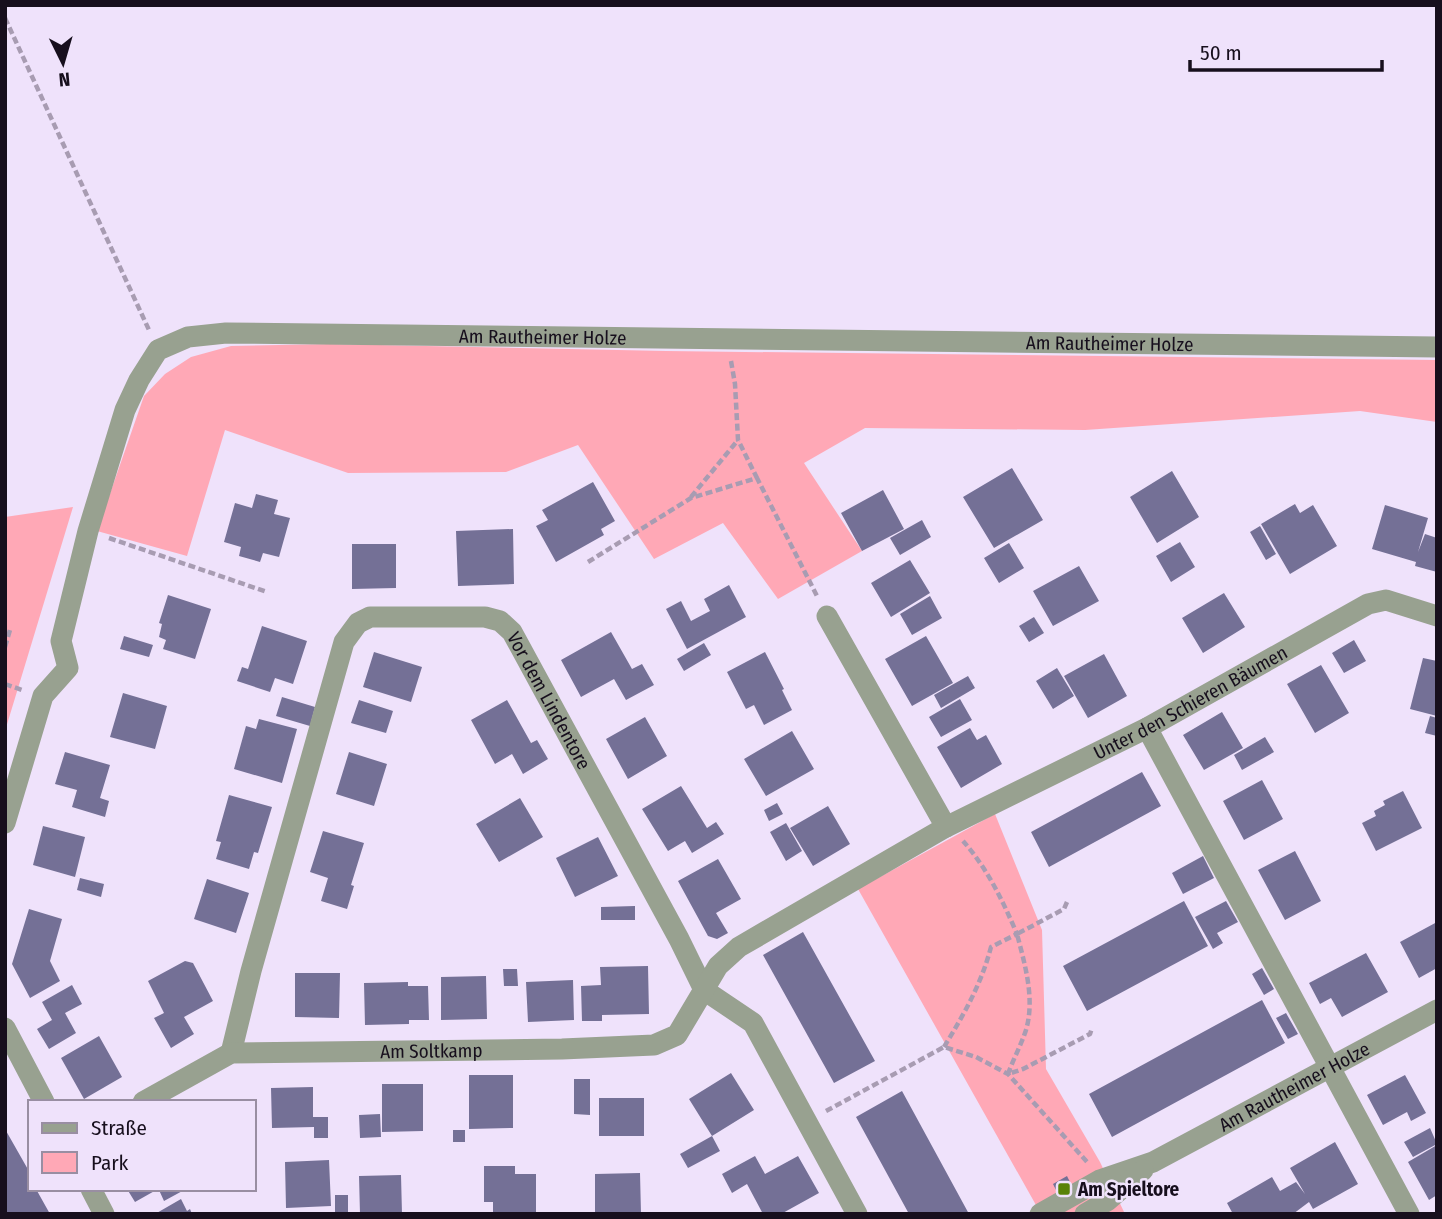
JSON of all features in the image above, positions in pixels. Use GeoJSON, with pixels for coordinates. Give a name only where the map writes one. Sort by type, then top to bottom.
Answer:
{"type":"FeatureCollection","features":[{"type":"Feature","properties":{"kind":"street","name":"Am Rautheimer Holze"},"geometry":{"type":"LineString","coordinates":[[159,350],[188,337],[226,333],[1437,348]]}},
{"type":"Feature","properties":{"kind":"street"},"geometry":{"type":"LineString","coordinates":[[5,824],[43,696],[68,668],[61,640],[89,531],[125,410],[139,380],[159,350]]}},
{"type":"Feature","properties":{"kind":"street","name":"Unter den Schieren Bäumen"},"geometry":{"type":"LineString","coordinates":[[704,990],[718,966],[739,947],[946,827],[1147,728],[1368,604],[1386,600],[1437,616]]}},
{"type":"Feature","properties":{"kind":"street"},"geometry":{"type":"LineString","coordinates":[[827,616],[946,827]]}},
{"type":"Feature","properties":{"kind":"street","name":"Vor dem Lindentore"},"geometry":{"type":"LineString","coordinates":[[231,1053],[251,971],[344,642],[358,623],[370,617],[485,617],[500,621],[512,632],[704,990],[753,1023],[856,1214]]}},
{"type":"Feature","properties":{"kind":"street"},"geometry":{"type":"LineString","coordinates":[[1147,728],[1409,1214]]}},
{"type":"Feature","properties":{"kind":"street","name":"Am Soltkamp"},"geometry":{"type":"LineString","coordinates":[[147,1100],[231,1053],[562,1049],[654,1045],[677,1035],[704,990]]}},
{"type":"Feature","properties":{"kind":"street","name":"Am Rautheimer Holze"},"geometry":{"type":"LineString","coordinates":[[1040,1214],[1100,1180],[1153,1162],[1437,1010]]}},
{"type":"Feature","properties":{"kind":"street"},"geometry":{"type":"LineString","coordinates":[[5,1028],[43,1100]]}},
{"type":"Feature","properties":{"kind":"street","name":"Am Rautheimer Holze"},"geometry":{"type":"LineString","coordinates":[[1085,1214],[1107,1201],[1153,1162]]}},
{"type":"Feature","properties":{"kind":"street"},"geometry":{"type":"LineString","coordinates":[[92,1191],[104,1214]]}},
{"type":"Feature","properties":{"kind":"path"},"geometry":{"type":"LineString","coordinates":[[5,18],[159,350]]}},
{"type":"Feature","properties":{"kind":"path"},"geometry":{"type":"LineString","coordinates":[[727,339],[735,384],[738,440],[827,616]]}},
{"type":"Feature","properties":{"kind":"path"},"geometry":{"type":"LineString","coordinates":[[691,498],[738,440]]}},
{"type":"Feature","properties":{"kind":"path"},"geometry":{"type":"LineString","coordinates":[[587,562],[691,498],[757,478]]}},
{"type":"Feature","properties":{"kind":"path"},"geometry":{"type":"LineString","coordinates":[[89,531],[267,592]]}},
{"type":"Feature","properties":{"kind":"path"},"geometry":{"type":"LineString","coordinates":[[5,647],[10,630]]}},
{"type":"Feature","properties":{"kind":"path"},"geometry":{"type":"LineString","coordinates":[[946,827],[960,838],[976,857],[1004,904],[1017,934],[1025,965],[1030,998],[1026,1030],[1007,1074]]}},
{"type":"Feature","properties":{"kind":"path"},"geometry":{"type":"LineString","coordinates":[[807,1121],[944,1047],[972,1002],[983,977],[991,947],[1064,909],[1067,902]]}},
{"type":"Feature","properties":{"kind":"path"},"geometry":{"type":"LineString","coordinates":[[1007,1074],[1023,1069],[1090,1034],[1092,1028]]}},
{"type":"Feature","properties":{"kind":"path"},"geometry":{"type":"LineString","coordinates":[[944,1047],[976,1057],[1007,1074],[1068,1139],[1100,1180]]}},
{"type":"Feature","properties":{"kind":"green space"},"geometry":{"type":"Polygon","coordinates":[[[330,344],[666,351],[1437,360],[1437,422],[1360,411],[1085,430],[865,428],[804,463],[862,551],[778,599],[723,523],[654,559],[578,445],[506,472],[348,473],[225,430],[187,556],[97,531],[144,396],[165,374],[191,357],[231,346],[330,344]]]}},
{"type":"Feature","properties":{"kind":"green space"},"geometry":{"type":"Polygon","coordinates":[[[73,507],[5,731],[5,517],[73,507]]]}},
{"type":"Feature","properties":{"kind":"green space"},"geometry":{"type":"Polygon","coordinates":[[[995,814],[1042,930],[1046,1069],[1100,1162],[1125,1214],[1041,1214],[858,889],[995,814]]]}},
{"type":"Feature","properties":{"kind":"building"},"geometry":{"type":"Polygon","coordinates":[[[1012,468],[1043,520],[994,548],[963,497],[1012,468]]]}},
{"type":"Feature","properties":{"kind":"building"},"geometry":{"type":"Polygon","coordinates":[[[1172,471],[1199,517],[1157,543],[1130,497],[1172,471]]]}},
{"type":"Feature","properties":{"kind":"building"},"geometry":{"type":"Polygon","coordinates":[[[593,482],[615,521],[601,529],[604,535],[556,562],[536,526],[548,520],[542,510],[593,482]]]}},
{"type":"Feature","properties":{"kind":"building"},"geometry":{"type":"Polygon","coordinates":[[[883,490],[904,529],[862,551],[841,513],[883,490]]]}},
{"type":"Feature","properties":{"kind":"building"},"geometry":{"type":"Polygon","coordinates":[[[256,494],[278,500],[274,514],[290,518],[279,557],[263,553],[260,562],[239,556],[241,547],[224,542],[235,503],[252,508],[256,494]]]}},
{"type":"Feature","properties":{"kind":"building"},"geometry":{"type":"Polygon","coordinates":[[[1295,504],[1300,513],[1313,505],[1337,546],[1290,574],[1261,524],[1295,504]]]}},
{"type":"Feature","properties":{"kind":"building"},"geometry":{"type":"Polygon","coordinates":[[[1385,505],[1428,518],[1418,552],[1425,534],[1437,538],[1437,572],[1415,566],[1416,562],[1372,549],[1385,505]]]}},
{"type":"Feature","properties":{"kind":"building"},"geometry":{"type":"Polygon","coordinates":[[[922,520],[931,537],[900,555],[890,538],[922,520]]]}},
{"type":"Feature","properties":{"kind":"building"},"geometry":{"type":"Polygon","coordinates":[[[1260,526],[1276,554],[1266,560],[1250,532],[1260,526]]]}},
{"type":"Feature","properties":{"kind":"building"},"geometry":{"type":"Polygon","coordinates":[[[513,529],[514,584],[458,586],[456,531],[513,529]]]}},
{"type":"Feature","properties":{"kind":"building"},"geometry":{"type":"Polygon","coordinates":[[[1180,542],[1195,567],[1171,582],[1156,556],[1180,542]]]}},
{"type":"Feature","properties":{"kind":"building"},"geometry":{"type":"Polygon","coordinates":[[[1009,543],[1024,568],[999,583],[984,558],[1009,543]]]}},
{"type":"Feature","properties":{"kind":"building"},"geometry":{"type":"Polygon","coordinates":[[[352,544],[396,544],[396,588],[352,589],[352,544]]]}},
{"type":"Feature","properties":{"kind":"building"},"geometry":{"type":"Polygon","coordinates":[[[910,560],[930,593],[891,617],[871,583],[910,560]]]}},
{"type":"Feature","properties":{"kind":"building"},"geometry":{"type":"Polygon","coordinates":[[[1079,566],[1099,601],[1053,626],[1033,591],[1079,566]]]}},
{"type":"Feature","properties":{"kind":"building"},"geometry":{"type":"Polygon","coordinates":[[[729,585],[746,617],[687,649],[666,609],[681,601],[691,621],[710,611],[704,599],[729,585]]]}},
{"type":"Feature","properties":{"kind":"building"},"geometry":{"type":"Polygon","coordinates":[[[1224,593],[1245,627],[1203,653],[1182,618],[1224,593]]]}},
{"type":"Feature","properties":{"kind":"building"},"geometry":{"type":"Polygon","coordinates":[[[168,595],[211,609],[195,659],[163,649],[166,640],[159,637],[162,624],[159,623],[168,595]]]}},
{"type":"Feature","properties":{"kind":"building"},"geometry":{"type":"Polygon","coordinates":[[[930,596],[942,618],[912,635],[900,614],[930,596]]]}},
{"type":"Feature","properties":{"kind":"building"},"geometry":{"type":"Polygon","coordinates":[[[1034,617],[1044,633],[1029,642],[1019,626],[1034,617]]]}},
{"type":"Feature","properties":{"kind":"building"},"geometry":{"type":"Polygon","coordinates":[[[262,626],[307,641],[293,684],[275,678],[270,692],[237,681],[242,667],[248,669],[262,626]]]}},
{"type":"Feature","properties":{"kind":"building"},"geometry":{"type":"Polygon","coordinates":[[[611,632],[632,669],[642,664],[654,685],[626,700],[614,679],[581,697],[561,660],[611,632]]]}},
{"type":"Feature","properties":{"kind":"building"},"geometry":{"type":"Polygon","coordinates":[[[124,636],[153,645],[149,657],[120,649],[124,636]]]}},
{"type":"Feature","properties":{"kind":"building"},"geometry":{"type":"Polygon","coordinates":[[[926,636],[953,683],[912,706],[885,659],[926,636]]]}},
{"type":"Feature","properties":{"kind":"building"},"geometry":{"type":"Polygon","coordinates":[[[1354,640],[1366,661],[1344,673],[1332,653],[1354,640]]]}},
{"type":"Feature","properties":{"kind":"building"},"geometry":{"type":"Polygon","coordinates":[[[704,643],[711,655],[684,671],[677,659],[704,643]]]}},
{"type":"Feature","properties":{"kind":"building"},"geometry":{"type":"Polygon","coordinates":[[[374,652],[422,667],[411,702],[363,687],[374,652]]]}},
{"type":"Feature","properties":{"kind":"building"},"geometry":{"type":"Polygon","coordinates":[[[765,652],[792,710],[764,725],[754,705],[746,709],[727,672],[765,652]]]}},
{"type":"Feature","properties":{"kind":"building"},"geometry":{"type":"Polygon","coordinates":[[[1104,654],[1127,696],[1088,718],[1064,676],[1104,654]]]}},
{"type":"Feature","properties":{"kind":"building"},"geometry":{"type":"Polygon","coordinates":[[[1423,658],[1437,661],[1437,716],[1410,709],[1423,658]]]}},
{"type":"Feature","properties":{"kind":"building"},"geometry":{"type":"Polygon","coordinates":[[[1321,665],[1349,713],[1315,733],[1287,684],[1321,665]]]}},
{"type":"Feature","properties":{"kind":"building"},"geometry":{"type":"Polygon","coordinates":[[[1057,668],[1074,696],[1053,709],[1036,681],[1057,668]]]}},
{"type":"Feature","properties":{"kind":"building"},"geometry":{"type":"Polygon","coordinates":[[[968,676],[975,688],[941,708],[934,695],[968,676]]]}},
{"type":"Feature","properties":{"kind":"building"},"geometry":{"type":"Polygon","coordinates":[[[123,693],[167,706],[155,749],[110,737],[123,693]]]}},
{"type":"Feature","properties":{"kind":"building"},"geometry":{"type":"Polygon","coordinates":[[[282,697],[315,707],[310,726],[276,716],[282,697]]]}},
{"type":"Feature","properties":{"kind":"building"},"geometry":{"type":"Polygon","coordinates":[[[960,699],[972,720],[941,737],[929,717],[960,699]]]}},
{"type":"Feature","properties":{"kind":"building"},"geometry":{"type":"Polygon","coordinates":[[[359,700],[393,711],[386,733],[351,723],[359,700]]]}},
{"type":"Feature","properties":{"kind":"building"},"geometry":{"type":"Polygon","coordinates":[[[507,700],[531,743],[537,740],[548,759],[523,774],[512,754],[495,764],[471,720],[507,700]]]}},
{"type":"Feature","properties":{"kind":"building"},"geometry":{"type":"Polygon","coordinates":[[[1222,712],[1243,748],[1204,770],[1183,735],[1222,712]]]}},
{"type":"Feature","properties":{"kind":"building"},"geometry":{"type":"Polygon","coordinates":[[[1430,716],[1437,718],[1437,736],[1425,733],[1430,716]]]}},
{"type":"Feature","properties":{"kind":"building"},"geometry":{"type":"Polygon","coordinates":[[[645,717],[667,756],[628,779],[606,739],[645,717]]]}},
{"type":"Feature","properties":{"kind":"building"},"geometry":{"type":"Polygon","coordinates":[[[259,719],[297,729],[282,783],[234,769],[246,726],[256,729],[259,719]]]}},
{"type":"Feature","properties":{"kind":"building"},"geometry":{"type":"Polygon","coordinates":[[[970,728],[977,740],[986,735],[1002,764],[961,788],[937,747],[970,728]]]}},
{"type":"Feature","properties":{"kind":"building"},"geometry":{"type":"Polygon","coordinates":[[[792,731],[814,769],[766,796],[744,759],[792,731]]]}},
{"type":"Feature","properties":{"kind":"building"},"geometry":{"type":"Polygon","coordinates":[[[1265,737],[1274,752],[1242,770],[1234,755],[1265,737]]]}},
{"type":"Feature","properties":{"kind":"building"},"geometry":{"type":"Polygon","coordinates":[[[65,752],[110,765],[100,798],[109,801],[105,817],[72,807],[77,790],[55,784],[65,752]]]}},
{"type":"Feature","properties":{"kind":"building"},"geometry":{"type":"Polygon","coordinates":[[[349,752],[387,764],[374,806],[336,794],[349,752]]]}},
{"type":"Feature","properties":{"kind":"building"},"geometry":{"type":"Polygon","coordinates":[[[1142,772],[1161,806],[1049,867],[1031,832],[1142,772]]]}},
{"type":"Feature","properties":{"kind":"building"},"geometry":{"type":"Polygon","coordinates":[[[1262,780],[1283,819],[1244,840],[1223,801],[1262,780]]]}},
{"type":"Feature","properties":{"kind":"building"},"geometry":{"type":"Polygon","coordinates":[[[681,786],[707,828],[716,822],[724,834],[692,853],[685,841],[668,851],[642,809],[681,786]]]}},
{"type":"Feature","properties":{"kind":"building"},"geometry":{"type":"Polygon","coordinates":[[[1403,791],[1422,828],[1376,851],[1362,823],[1376,816],[1374,811],[1385,805],[1383,801],[1403,791]]]}},
{"type":"Feature","properties":{"kind":"building"},"geometry":{"type":"Polygon","coordinates":[[[229,795],[272,807],[258,853],[254,852],[249,869],[216,859],[221,842],[216,841],[229,795]]]}},
{"type":"Feature","properties":{"kind":"building"},"geometry":{"type":"Polygon","coordinates":[[[520,798],[543,837],[499,862],[476,824],[520,798]]]}},
{"type":"Feature","properties":{"kind":"building"},"geometry":{"type":"Polygon","coordinates":[[[777,803],[783,814],[769,821],[764,810],[777,803]]]}},
{"type":"Feature","properties":{"kind":"building"},"geometry":{"type":"Polygon","coordinates":[[[828,806],[850,844],[813,866],[790,828],[828,806]]]}},
{"type":"Feature","properties":{"kind":"building"},"geometry":{"type":"Polygon","coordinates":[[[786,823],[802,851],[786,861],[770,832],[786,823]]]}},
{"type":"Feature","properties":{"kind":"building"},"geometry":{"type":"Polygon","coordinates":[[[43,826],[85,837],[75,877],[33,865],[43,826]]]}},
{"type":"Feature","properties":{"kind":"building"},"geometry":{"type":"Polygon","coordinates":[[[323,831],[364,843],[351,885],[354,886],[347,909],[321,901],[328,878],[310,872],[323,831]]]}},
{"type":"Feature","properties":{"kind":"building"},"geometry":{"type":"Polygon","coordinates":[[[598,837],[618,876],[575,897],[556,858],[598,837]]]}},
{"type":"Feature","properties":{"kind":"building"},"geometry":{"type":"Polygon","coordinates":[[[1295,851],[1321,901],[1285,920],[1258,870],[1295,851]]]}},
{"type":"Feature","properties":{"kind":"building"},"geometry":{"type":"Polygon","coordinates":[[[1203,856],[1214,878],[1183,894],[1172,873],[1203,856]]]}},
{"type":"Feature","properties":{"kind":"building"},"geometry":{"type":"Polygon","coordinates":[[[718,859],[741,899],[716,913],[728,933],[717,939],[708,936],[678,881],[718,859]]]}},
{"type":"Feature","properties":{"kind":"building"},"geometry":{"type":"Polygon","coordinates":[[[80,878],[104,884],[101,897],[77,890],[80,878]]]}},
{"type":"Feature","properties":{"kind":"building"},"geometry":{"type":"Polygon","coordinates":[[[207,879],[249,893],[236,933],[194,919],[207,879]]]}},
{"type":"Feature","properties":{"kind":"building"},"geometry":{"type":"Polygon","coordinates":[[[1184,901],[1208,946],[1087,1011],[1063,966],[1184,901]]]}},
{"type":"Feature","properties":{"kind":"building"},"geometry":{"type":"Polygon","coordinates":[[[1226,901],[1238,922],[1217,933],[1223,943],[1213,949],[1195,917],[1226,901]]]}},
{"type":"Feature","properties":{"kind":"building"},"geometry":{"type":"Polygon","coordinates":[[[635,906],[635,920],[601,920],[601,907],[635,906]]]}},
{"type":"Feature","properties":{"kind":"building"},"geometry":{"type":"Polygon","coordinates":[[[29,909],[62,919],[50,961],[60,981],[30,998],[12,964],[29,909]]]}},
{"type":"Feature","properties":{"kind":"building"},"geometry":{"type":"Polygon","coordinates":[[[1437,922],[1437,968],[1419,978],[1400,942],[1437,922]]]}},
{"type":"Feature","properties":{"kind":"building"},"geometry":{"type":"Polygon","coordinates":[[[803,932],[875,1061],[834,1083],[763,955],[803,932]]]}},
{"type":"Feature","properties":{"kind":"building"},"geometry":{"type":"Polygon","coordinates":[[[1366,953],[1388,992],[1342,1017],[1331,998],[1320,1004],[1309,983],[1366,953]]]}},
{"type":"Feature","properties":{"kind":"building"},"geometry":{"type":"Polygon","coordinates":[[[185,961],[193,963],[213,1001],[184,1017],[194,1034],[171,1048],[154,1018],[164,1013],[148,981],[185,961]]]}},
{"type":"Feature","properties":{"kind":"building"},"geometry":{"type":"Polygon","coordinates":[[[648,966],[649,1014],[602,1015],[602,1021],[582,1021],[581,986],[601,985],[600,967],[648,966]]]}},
{"type":"Feature","properties":{"kind":"building"},"geometry":{"type":"Polygon","coordinates":[[[1262,968],[1274,989],[1264,995],[1252,974],[1262,968]]]}},
{"type":"Feature","properties":{"kind":"building"},"geometry":{"type":"Polygon","coordinates":[[[503,969],[517,969],[518,986],[504,986],[503,969]]]}},
{"type":"Feature","properties":{"kind":"building"},"geometry":{"type":"Polygon","coordinates":[[[295,973],[340,973],[339,1018],[295,1017],[295,973]]]}},
{"type":"Feature","properties":{"kind":"building"},"geometry":{"type":"Polygon","coordinates":[[[486,976],[487,1019],[441,1020],[441,977],[486,976]]]}},
{"type":"Feature","properties":{"kind":"building"},"geometry":{"type":"Polygon","coordinates":[[[573,980],[574,1020],[528,1022],[526,982],[573,980]]]}},
{"type":"Feature","properties":{"kind":"building"},"geometry":{"type":"Polygon","coordinates":[[[408,982],[408,986],[428,986],[429,1020],[409,1020],[409,1024],[365,1025],[364,983],[408,982]]]}},
{"type":"Feature","properties":{"kind":"building"},"geometry":{"type":"Polygon","coordinates":[[[72,985],[82,1004],[65,1013],[76,1033],[49,1049],[37,1029],[52,1020],[42,1002],[72,985]]]}},
{"type":"Feature","properties":{"kind":"building"},"geometry":{"type":"Polygon","coordinates":[[[1262,1000],[1285,1043],[1112,1137],[1089,1094],[1262,1000]]]}},
{"type":"Feature","properties":{"kind":"building"},"geometry":{"type":"Polygon","coordinates":[[[1286,1013],[1298,1034],[1288,1039],[1276,1018],[1286,1013]]]}},
{"type":"Feature","properties":{"kind":"building"},"geometry":{"type":"Polygon","coordinates":[[[99,1036],[122,1077],[84,1099],[61,1058],[99,1036]]]}},
{"type":"Feature","properties":{"kind":"building"},"geometry":{"type":"Polygon","coordinates":[[[731,1073],[754,1110],[712,1136],[689,1099],[731,1073]]]}},
{"type":"Feature","properties":{"kind":"building"},"geometry":{"type":"Polygon","coordinates":[[[469,1075],[513,1075],[513,1128],[469,1129],[469,1075]]]}},
{"type":"Feature","properties":{"kind":"building"},"geometry":{"type":"Polygon","coordinates":[[[1405,1075],[1426,1113],[1411,1121],[1407,1112],[1383,1125],[1367,1095],[1405,1075]]]}},
{"type":"Feature","properties":{"kind":"building"},"geometry":{"type":"Polygon","coordinates":[[[574,1079],[590,1079],[590,1115],[574,1114],[574,1079]]]}},
{"type":"Feature","properties":{"kind":"building"},"geometry":{"type":"Polygon","coordinates":[[[382,1084],[423,1084],[423,1131],[382,1132],[382,1084]]]}},
{"type":"Feature","properties":{"kind":"building"},"geometry":{"type":"Polygon","coordinates":[[[313,1087],[313,1117],[328,1117],[328,1138],[314,1138],[314,1127],[272,1128],[271,1088],[313,1087]]]}},
{"type":"Feature","properties":{"kind":"building"},"geometry":{"type":"Polygon","coordinates":[[[902,1091],[969,1214],[909,1214],[856,1117],[902,1091]]]}},
{"type":"Feature","properties":{"kind":"building"},"geometry":{"type":"Polygon","coordinates":[[[599,1098],[644,1098],[644,1136],[599,1136],[599,1098]]]}},
{"type":"Feature","properties":{"kind":"building"},"geometry":{"type":"Polygon","coordinates":[[[380,1114],[381,1137],[360,1138],[359,1115],[380,1114]]]}},
{"type":"Feature","properties":{"kind":"building"},"geometry":{"type":"Polygon","coordinates":[[[1430,1128],[1437,1144],[1413,1157],[1404,1142],[1430,1128]]]}},
{"type":"Feature","properties":{"kind":"building"},"geometry":{"type":"Polygon","coordinates":[[[5,1129],[28,1169],[28,1191],[37,1191],[50,1214],[5,1214],[5,1129]]]}},
{"type":"Feature","properties":{"kind":"building"},"geometry":{"type":"Polygon","coordinates":[[[453,1130],[465,1130],[465,1142],[453,1142],[453,1130]]]}},
{"type":"Feature","properties":{"kind":"building"},"geometry":{"type":"Polygon","coordinates":[[[712,1136],[720,1151],[688,1168],[680,1154],[712,1136]]]}},
{"type":"Feature","properties":{"kind":"building"},"geometry":{"type":"Polygon","coordinates":[[[1335,1142],[1358,1184],[1313,1209],[1309,1202],[1293,1214],[1233,1214],[1227,1203],[1272,1177],[1280,1191],[1296,1182],[1305,1194],[1290,1168],[1335,1142]]]}},
{"type":"Feature","properties":{"kind":"building"},"geometry":{"type":"Polygon","coordinates":[[[1437,1145],[1437,1195],[1429,1200],[1408,1162],[1437,1145]]]}},
{"type":"Feature","properties":{"kind":"building"},"geometry":{"type":"Polygon","coordinates":[[[755,1156],[765,1174],[798,1156],[819,1193],[781,1214],[763,1214],[747,1184],[732,1193],[722,1174],[755,1156]]]}},
{"type":"Feature","properties":{"kind":"building"},"geometry":{"type":"Polygon","coordinates":[[[329,1160],[331,1206],[286,1208],[285,1162],[329,1160]]]}},
{"type":"Feature","properties":{"kind":"building"},"geometry":{"type":"Polygon","coordinates":[[[484,1166],[515,1166],[515,1174],[536,1174],[536,1214],[493,1214],[493,1202],[484,1202],[484,1166]]]}},
{"type":"Feature","properties":{"kind":"building"},"geometry":{"type":"Polygon","coordinates":[[[640,1173],[641,1214],[595,1214],[595,1174],[640,1173]]]}},
{"type":"Feature","properties":{"kind":"building"},"geometry":{"type":"Polygon","coordinates":[[[401,1175],[402,1214],[360,1214],[359,1176],[401,1175]]]}},
{"type":"Feature","properties":{"kind":"building"},"geometry":{"type":"Polygon","coordinates":[[[1067,1176],[1070,1182],[1056,1190],[1053,1184],[1067,1176]]]}},
{"type":"Feature","properties":{"kind":"building"},"geometry":{"type":"Polygon","coordinates":[[[128,1191],[154,1191],[135,1202],[128,1191]]]}},
{"type":"Feature","properties":{"kind":"building"},"geometry":{"type":"Polygon","coordinates":[[[159,1191],[182,1191],[164,1201],[159,1191]]]}},
{"type":"Feature","properties":{"kind":"building"},"geometry":{"type":"Polygon","coordinates":[[[335,1195],[348,1195],[348,1214],[335,1214],[335,1195]]]}},
{"type":"Feature","properties":{"kind":"building"},"geometry":{"type":"Polygon","coordinates":[[[181,1199],[187,1211],[190,1209],[192,1214],[155,1214],[181,1199]]]}},
{"type":"Feature","properties":{"kind":"place","name":"Am Spieltore"},"geometry":{"type":"Point","coordinates":[1064,1189]}}]}
